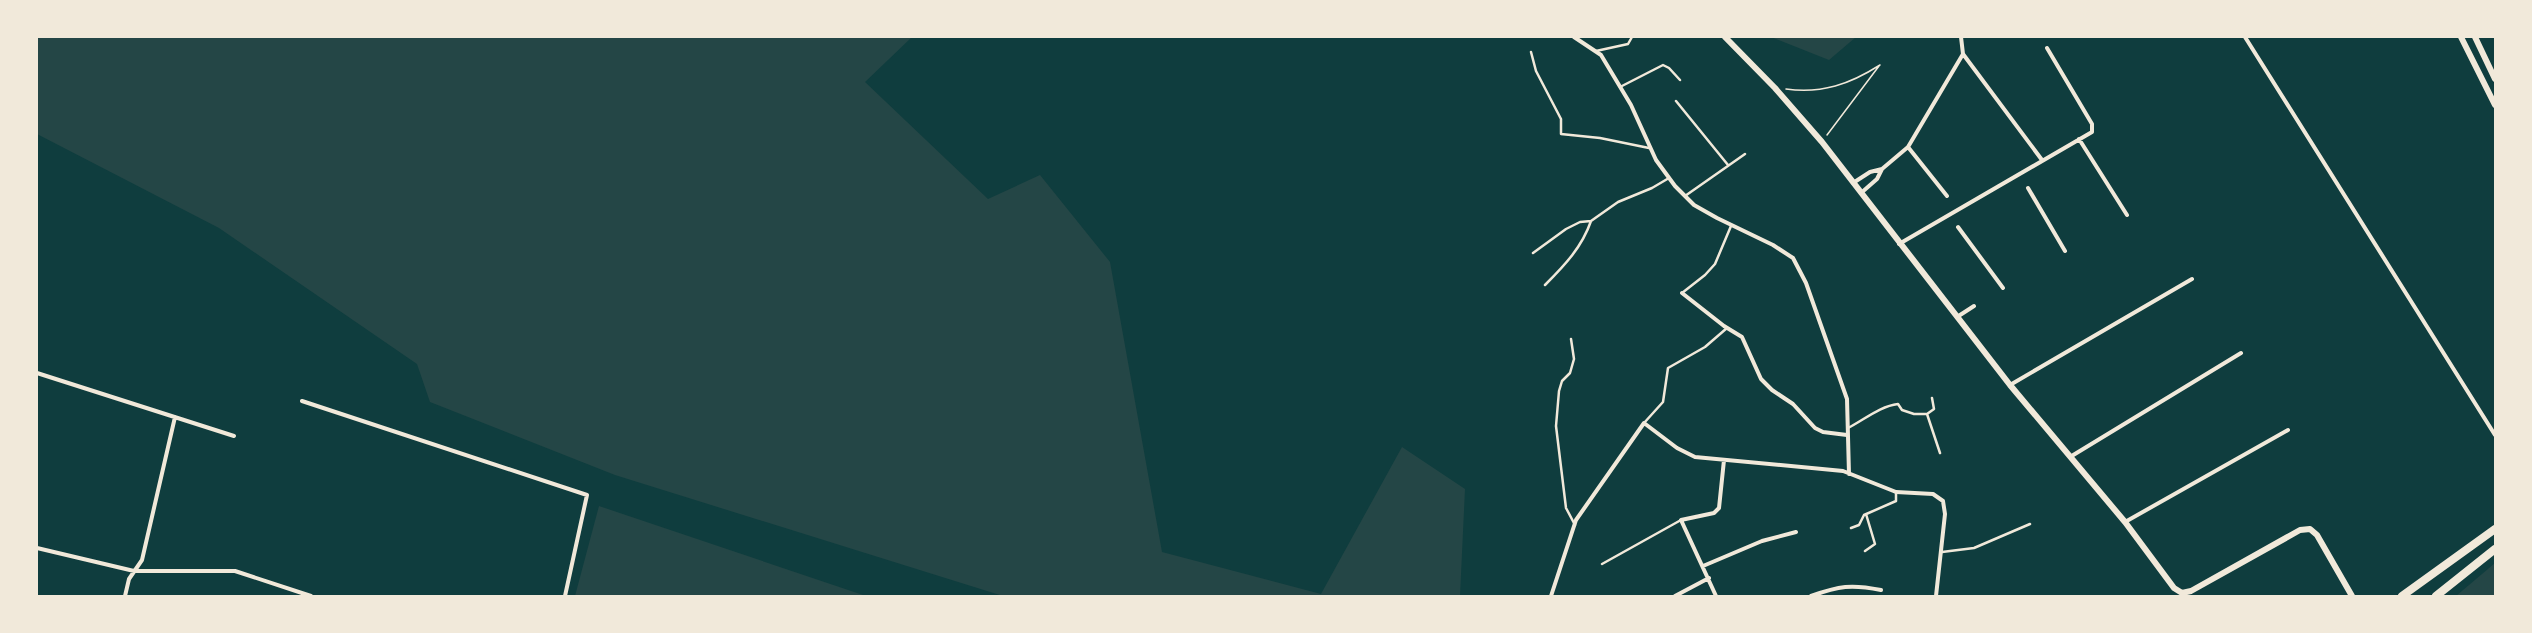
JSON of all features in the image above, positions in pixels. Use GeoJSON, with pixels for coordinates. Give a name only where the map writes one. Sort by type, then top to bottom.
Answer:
{"type":"FeatureCollection","features":[{"type":"Feature","properties":{"kind":"main road"},"geometry":{"type":"LineString","coordinates":[[2402,596],[2495,529]]}},
{"type":"Feature","properties":{"kind":"main road"},"geometry":{"type":"LineString","coordinates":[[2436,596],[2495,549]]}},
{"type":"Feature","properties":{"kind":"street"},"geometry":{"type":"LineString","coordinates":[[1574,37],[1601,55],[1631,105],[1649,148],[1669,178],[1685,196],[1694,205],[1731,226],[1773,245],[1793,258],[1806,283],[1818,319],[1840,372],[1847,399],[1848,474]]}},
{"type":"Feature","properties":{"kind":"street"},"geometry":{"type":"LineString","coordinates":[[1725,37],[1776,88],[1822,142],[1899,244],[2010,385],[2124,522],[2174,588],[2182,593],[2191,591],[2300,530],[2310,529],[2317,535],[2352,596]]}},
{"type":"Feature","properties":{"kind":"street"},"geometry":{"type":"LineString","coordinates":[[1961,37],[1963,54],[2042,160]]}},
{"type":"Feature","properties":{"kind":"street"},"geometry":{"type":"LineString","coordinates":[[2245,37],[2495,435]]}},
{"type":"Feature","properties":{"kind":"street"},"geometry":{"type":"LineString","coordinates":[[2461,37],[2495,105]]}},
{"type":"Feature","properties":{"kind":"street"},"geometry":{"type":"LineString","coordinates":[[2475,37],[2495,79]]}},
{"type":"Feature","properties":{"kind":"street"},"geometry":{"type":"LineString","coordinates":[[1899,244],[2092,132],[2093,126],[2047,48]]}},
{"type":"Feature","properties":{"kind":"street"},"geometry":{"type":"LineString","coordinates":[[1861,193],[1874,182],[1882,169],[1908,147],[1963,54]]}},
{"type":"Feature","properties":{"kind":"street"},"geometry":{"type":"LineString","coordinates":[[2079,140],[2127,215]]}},
{"type":"Feature","properties":{"kind":"street"},"geometry":{"type":"LineString","coordinates":[[1908,147],[1946,196]]}},
{"type":"Feature","properties":{"kind":"street"},"geometry":{"type":"LineString","coordinates":[[1853,183],[1867,174],[1882,169]]}},
{"type":"Feature","properties":{"kind":"street"},"geometry":{"type":"LineString","coordinates":[[1867,174],[1874,182]]}},
{"type":"Feature","properties":{"kind":"street"},"geometry":{"type":"LineString","coordinates":[[2028,188],[2066,250]]}},
{"type":"Feature","properties":{"kind":"street"},"geometry":{"type":"LineString","coordinates":[[1958,227],[2003,288]]}},
{"type":"Feature","properties":{"kind":"street"},"geometry":{"type":"LineString","coordinates":[[2010,385],[2192,279]]}},
{"type":"Feature","properties":{"kind":"street"},"geometry":{"type":"LineString","coordinates":[[1682,293],[1742,337],[1761,379],[1772,390],[1794,404],[1815,428],[1823,432],[1847,434]]}},
{"type":"Feature","properties":{"kind":"street"},"geometry":{"type":"LineString","coordinates":[[1957,317],[1974,306]]}},
{"type":"Feature","properties":{"kind":"street"},"geometry":{"type":"LineString","coordinates":[[2070,457],[2241,353]]}},
{"type":"Feature","properties":{"kind":"street"},"geometry":{"type":"LineString","coordinates":[[37,373],[234,436]]}},
{"type":"Feature","properties":{"kind":"street"},"geometry":{"type":"LineString","coordinates":[[302,401],[587,495],[565,596]]}},
{"type":"Feature","properties":{"kind":"street"},"geometry":{"type":"LineString","coordinates":[[124,596],[134,571],[142,560],[175,417]]}},
{"type":"Feature","properties":{"kind":"street"},"geometry":{"type":"LineString","coordinates":[[1551,596],[1575,525],[1592,496],[1644,423],[1677,448],[1695,457],[1783,464],[1848,474],[1896,492],[1933,494],[1943,501],[1945,514],[1936,596]]}},
{"type":"Feature","properties":{"kind":"street"},"geometry":{"type":"LineString","coordinates":[[2124,522],[2288,430]]}},
{"type":"Feature","properties":{"kind":"street"},"geometry":{"type":"LineString","coordinates":[[1716,596],[1681,520],[1714,513],[1719,508],[1724,460]]}},
{"type":"Feature","properties":{"kind":"street"},"geometry":{"type":"LineString","coordinates":[[1703,566],[1762,540],[1796,532]]}},
{"type":"Feature","properties":{"kind":"street"},"geometry":{"type":"LineString","coordinates":[[37,548],[134,571],[235,571],[311,596]]}},
{"type":"Feature","properties":{"kind":"street"},"geometry":{"type":"LineString","coordinates":[[1675,596],[1709,578]]}},
{"type":"Feature","properties":{"kind":"street"},"geometry":{"type":"LineString","coordinates":[[1811,596],[1839,587],[1855,585],[1880,590]]}},
{"type":"Feature","properties":{"kind":"lane"},"geometry":{"type":"LineString","coordinates":[[1596,51],[1626,44],[1632,37]]}},
{"type":"Feature","properties":{"kind":"lane"},"geometry":{"type":"LineString","coordinates":[[1532,52],[1536,71],[1561,119],[1561,134],[1600,138],[1649,148]]}},
{"type":"Feature","properties":{"kind":"lane"},"geometry":{"type":"LineString","coordinates":[[1619,87],[1663,65],[1669,68],[1680,80]]}},
{"type":"Feature","properties":{"kind":"lane"},"geometry":{"type":"LineString","coordinates":[[1676,101],[1728,165]]}},
{"type":"Feature","properties":{"kind":"lane"},"geometry":{"type":"LineString","coordinates":[[1685,196],[1745,154]]}},
{"type":"Feature","properties":{"kind":"lane"},"geometry":{"type":"LineString","coordinates":[[1533,253],[1566,229],[1580,222],[1591,221],[1618,202],[1652,188],[1669,178]]}},
{"type":"Feature","properties":{"kind":"lane"},"geometry":{"type":"LineString","coordinates":[[1545,285],[1577,251],[1585,239],[1591,221]]}},
{"type":"Feature","properties":{"kind":"lane"},"geometry":{"type":"LineString","coordinates":[[1682,293],[1705,275],[1715,264],[1731,226]]}},
{"type":"Feature","properties":{"kind":"lane"},"geometry":{"type":"LineString","coordinates":[[1644,423],[1663,402],[1668,368],[1705,348],[1728,328]]}},
{"type":"Feature","properties":{"kind":"lane"},"geometry":{"type":"LineString","coordinates":[[1571,339],[1574,359],[1570,373],[1562,381],[1559,391],[1556,426],[1566,508],[1575,525]]}},
{"type":"Feature","properties":{"kind":"lane"},"geometry":{"type":"LineString","coordinates":[[1847,429],[1871,417],[1886,406],[1898,404],[1902,410],[1914,414],[1927,414],[1934,409],[1932,398]]}},
{"type":"Feature","properties":{"kind":"lane"},"geometry":{"type":"LineString","coordinates":[[1927,414],[1940,453]]}},
{"type":"Feature","properties":{"kind":"lane"},"geometry":{"type":"LineString","coordinates":[[1851,528],[1859,525],[1862,516],[1896,501],[1896,492]]}},
{"type":"Feature","properties":{"kind":"lane"},"geometry":{"type":"LineString","coordinates":[[1865,551],[1875,544],[1866,514]]}},
{"type":"Feature","properties":{"kind":"lane"},"geometry":{"type":"LineString","coordinates":[[1602,564],[1681,520]]}},
{"type":"Feature","properties":{"kind":"lane"},"geometry":{"type":"LineString","coordinates":[[1942,552],[1974,548],[2030,524]]}},
{"type":"Feature","properties":{"kind":"path"},"geometry":{"type":"LineString","coordinates":[[1776,88],[1803,92],[1833,88],[1858,79],[1880,65],[1822,142]]}},
{"type":"Feature","properties":{"kind":"shaded area"},"geometry":{"type":"Polygon","coordinates":[[[37,37],[912,37],[865,82],[988,199],[1040,175],[1110,262],[1162,552],[1321,594],[1402,447],[1465,489],[1460,596],[1003,596],[615,475],[430,402],[417,364],[219,228],[37,134],[37,37]]]}},
{"type":"Feature","properties":{"kind":"shaded area"},"geometry":{"type":"Polygon","coordinates":[[[1771,37],[1856,37],[1829,60],[1771,37]]]}},
{"type":"Feature","properties":{"kind":"shaded area"},"geometry":{"type":"Polygon","coordinates":[[[599,506],[866,596],[575,596],[599,506]]]}},
{"type":"Feature","properties":{"kind":"shaded area"},"geometry":{"type":"Polygon","coordinates":[[[2495,563],[2495,596],[2456,596],[2495,563]]]}}]}
